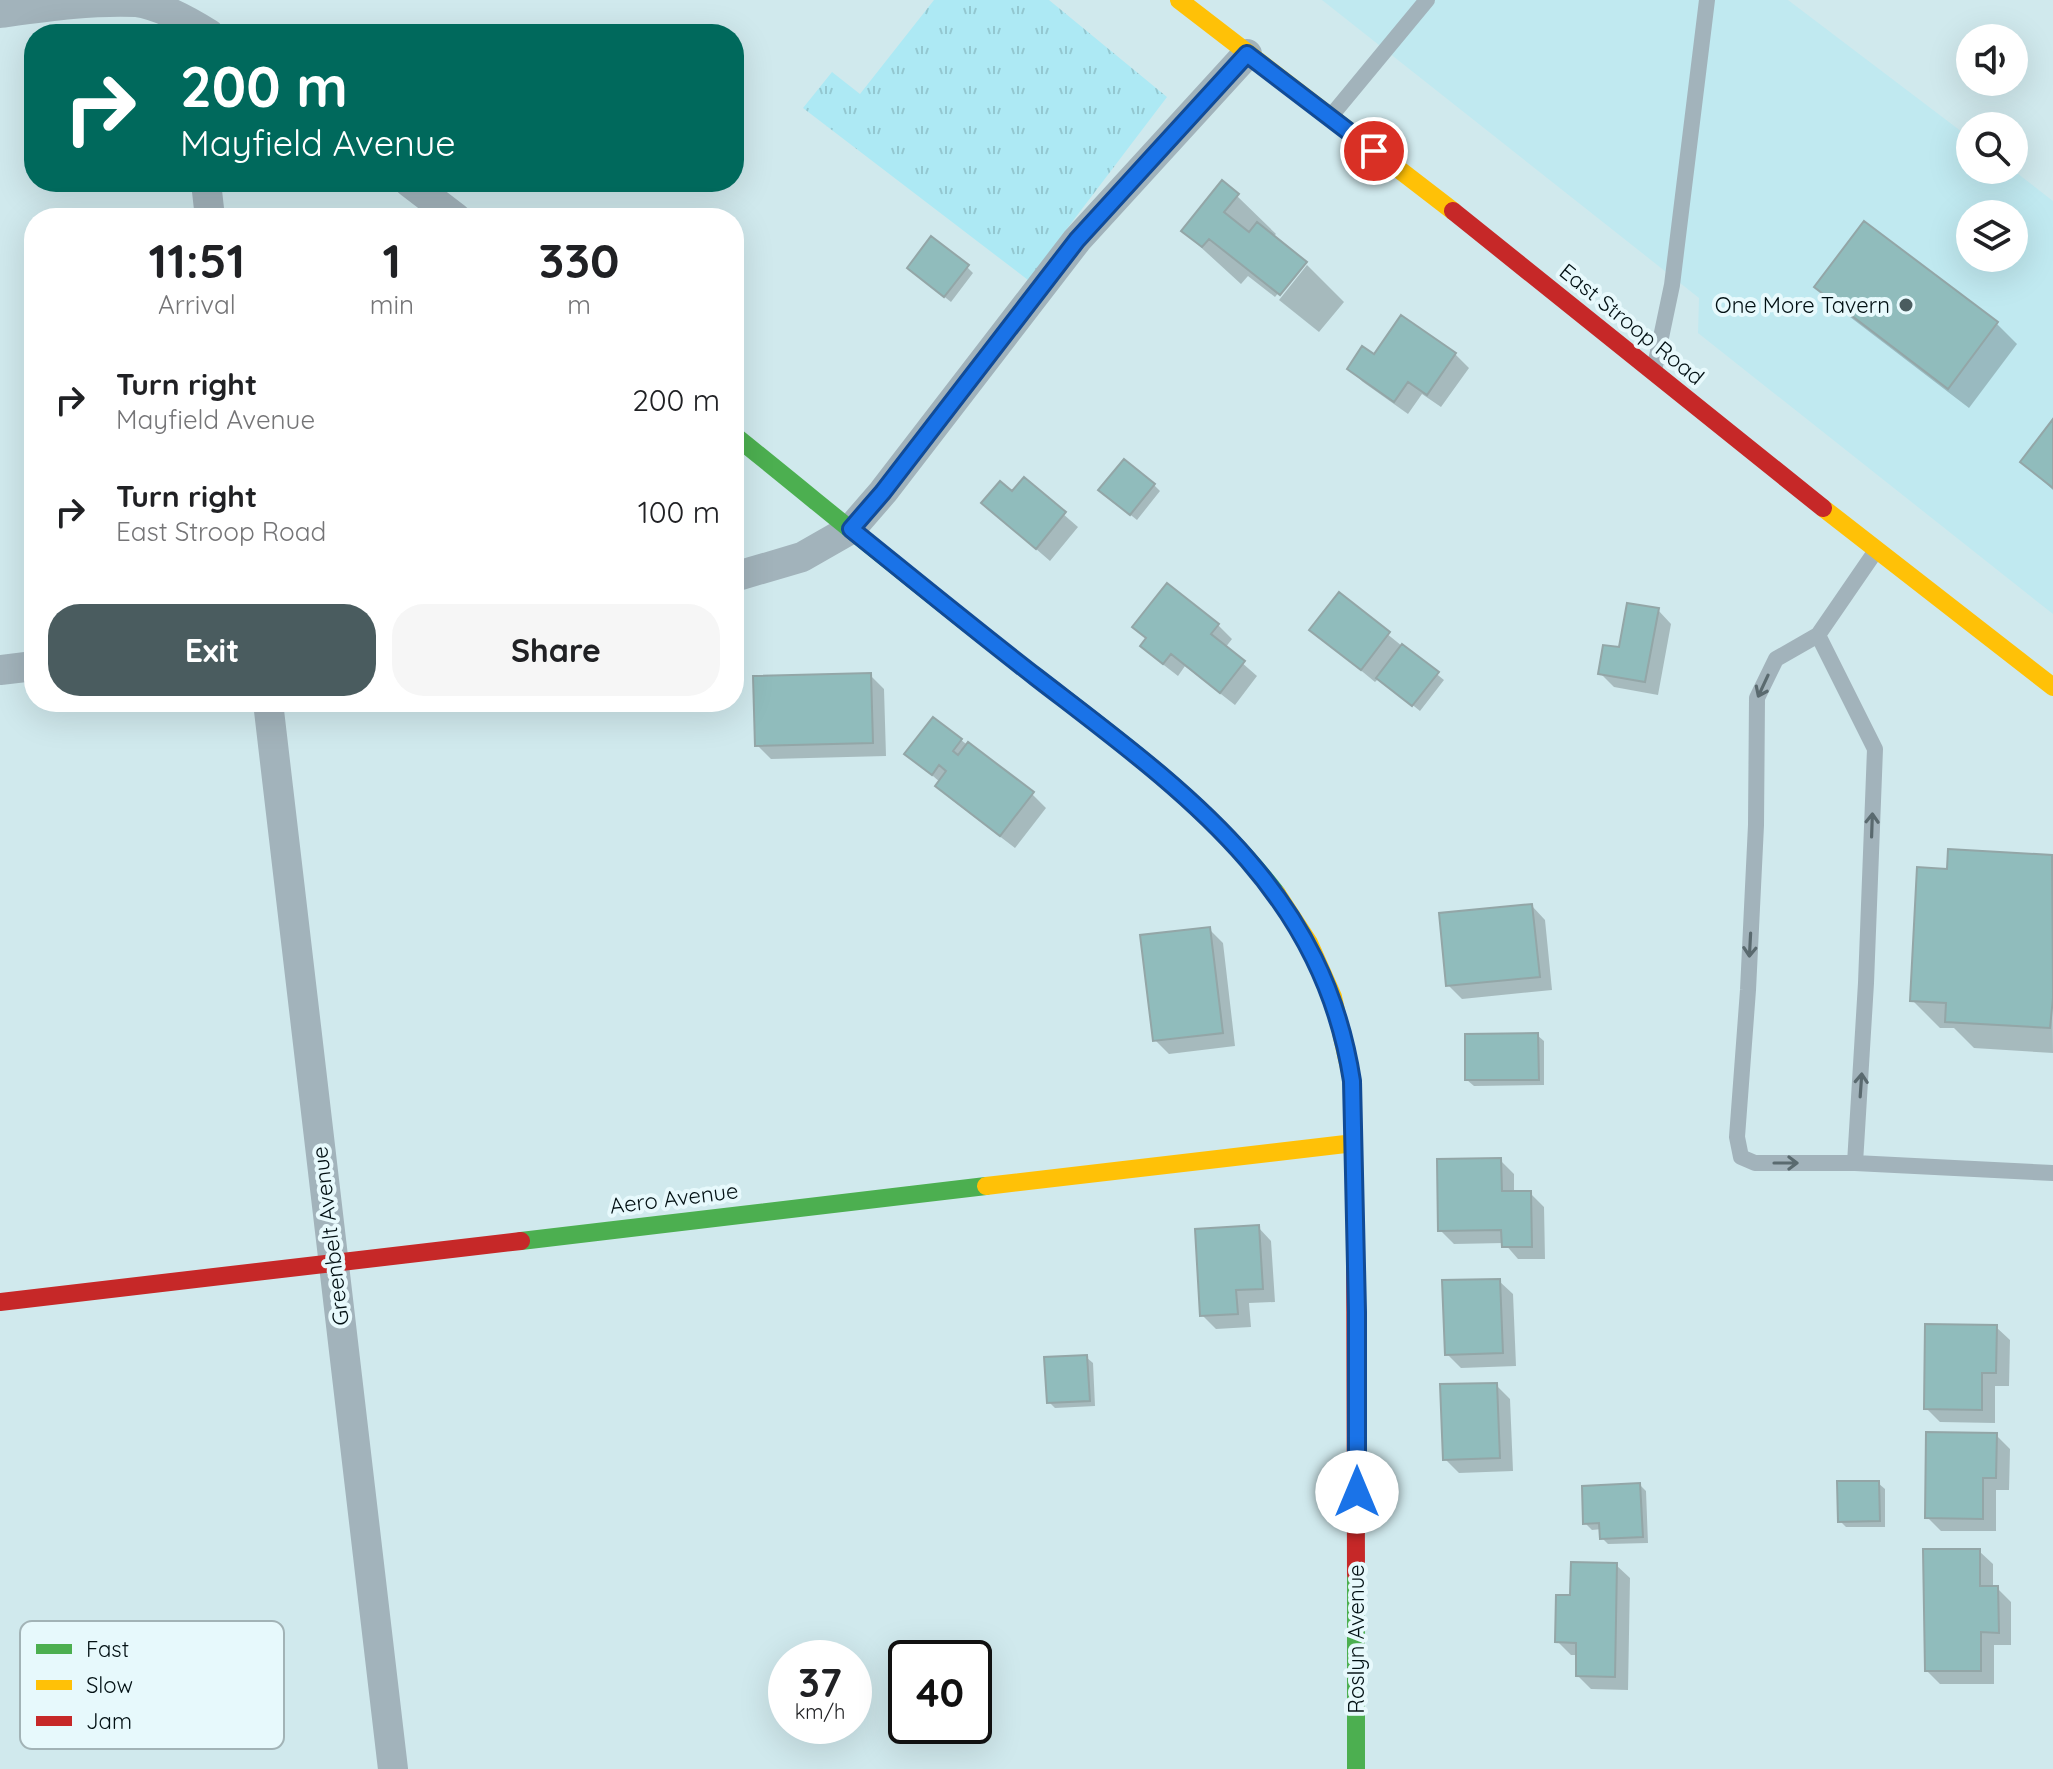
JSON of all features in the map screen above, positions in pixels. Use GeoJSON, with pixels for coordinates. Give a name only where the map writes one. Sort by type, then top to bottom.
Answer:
{"type":"FeatureCollection","features":[{"type":"Feature","properties":{"kind":"street"},"geometry":{"type":"LineString","coordinates":[[0,13],[99,0],[138,2],[177,15],[192,24]]}},
{"type":"Feature","properties":{"kind":"street","name":"East Stroop Road"},"geometry":{"type":"LineString","coordinates":[[1179,0],[1462,218],[1876,550],[2053,687]]}},
{"type":"Feature","properties":{"kind":"street"},"geometry":{"type":"LineString","coordinates":[[744,574],[802,557],[851,529],[883,492],[1077,240],[1247,54]]}},
{"type":"Feature","properties":{"kind":"street"},"geometry":{"type":"LineString","coordinates":[[422,192],[443,208]]}},
{"type":"Feature","properties":{"kind":"street","name":"Roslyn Avenue"},"geometry":{"type":"LineString","coordinates":[[744,443],[977,631],[1159,772],[1221,829],[1275,892],[1309,943],[1333,997],[1352,1081],[1357,1312],[1356,1768]]}},
{"type":"Feature","properties":{"kind":"street"},"geometry":{"type":"LineString","coordinates":[[0,670],[24,667]]}},
{"type":"Feature","properties":{"kind":"street","name":"Greenbelt Avenue"},"geometry":{"type":"LineString","coordinates":[[269,712],[393,1769]]}},
{"type":"Feature","properties":{"kind":"street","name":"Aero Avenue"},"geometry":{"type":"LineString","coordinates":[[0,1302],[1354,1143]]}},
{"type":"Feature","properties":{"kind":"street"},"geometry":{"type":"LineString","coordinates":[[1347,1769],[1356,1768]]}},
{"type":"Feature","properties":{"kind":"lane"},"geometry":{"type":"LineString","coordinates":[[1330,118],[1427,0]]}},
{"type":"Feature","properties":{"kind":"lane"},"geometry":{"type":"LineString","coordinates":[[1653,372],[1672,285],[1707,0]]}},
{"type":"Feature","properties":{"kind":"lane"},"geometry":{"type":"LineString","coordinates":[[1876,550],[1818,635],[1776,659],[1757,698],[1756,825],[1737,1137],[1741,1157],[1755,1163],[1855,1163],[2053,1173]]}},
{"type":"Feature","properties":{"kind":"lane"},"geometry":{"type":"LineString","coordinates":[[1818,635],[1875,749],[1855,1163]]}},
{"type":"Feature","properties":{"kind":"shaded area"},"geometry":{"type":"Polygon","coordinates":[[[1322,0],[1788,0],[1956,127],[1956,184],[2028,182],[2053,201],[2053,614],[1698,333],[1699,298],[1322,0]]]}},
{"type":"Feature","properties":{"kind":"green space"},"geometry":{"type":"Polygon","coordinates":[[[934,0],[1049,0],[1167,97],[1028,280],[803,108],[832,72],[860,94],[934,0]]]}},
{"type":"Feature","properties":{"kind":"building"},"geometry":{"type":"Polygon","coordinates":[[[1222,180],[1239,194],[1224,212],[1249,232],[1257,222],[1307,262],[1280,295],[1209,239],[1202,247],[1181,231],[1222,180]]]}},
{"type":"Feature","properties":{"kind":"building","name":"One More Tavern"},"geometry":{"type":"Polygon","coordinates":[[[1864,221],[1998,322],[1948,389],[1814,287],[1864,221]]]}},
{"type":"Feature","properties":{"kind":"building"},"geometry":{"type":"Polygon","coordinates":[[[931,236],[969,265],[944,297],[907,268],[931,236]]]}},
{"type":"Feature","properties":{"kind":"building"},"geometry":{"type":"Polygon","coordinates":[[[1401,315],[1456,353],[1427,395],[1408,382],[1394,402],[1347,369],[1362,346],[1374,354],[1401,315]]]}},
{"type":"Feature","properties":{"kind":"building"},"geometry":{"type":"Polygon","coordinates":[[[2053,419],[2053,488],[2020,462],[2053,419]]]}},
{"type":"Feature","properties":{"kind":"building"},"geometry":{"type":"Polygon","coordinates":[[[1124,459],[1155,484],[1130,515],[1098,490],[1124,459]]]}},
{"type":"Feature","properties":{"kind":"building"},"geometry":{"type":"Polygon","coordinates":[[[1024,477],[1066,512],[1036,549],[981,503],[1000,481],[1012,491],[1024,477]]]}},
{"type":"Feature","properties":{"kind":"building"},"geometry":{"type":"Polygon","coordinates":[[[1167,583],[1219,624],[1211,634],[1245,661],[1220,693],[1171,654],[1163,664],[1140,646],[1146,638],[1132,627],[1167,583]]]}},
{"type":"Feature","properties":{"kind":"building"},"geometry":{"type":"Polygon","coordinates":[[[1339,592],[1390,632],[1361,670],[1309,630],[1339,592]]]}},
{"type":"Feature","properties":{"kind":"building"},"geometry":{"type":"Polygon","coordinates":[[[1627,603],[1659,608],[1645,682],[1598,674],[1603,645],[1619,647],[1627,603]]]}},
{"type":"Feature","properties":{"kind":"building"},"geometry":{"type":"Polygon","coordinates":[[[1402,644],[1439,672],[1412,706],[1376,678],[1402,644]]]}},
{"type":"Feature","properties":{"kind":"building"},"geometry":{"type":"Polygon","coordinates":[[[871,673],[873,743],[755,746],[753,676],[871,673]]]}},
{"type":"Feature","properties":{"kind":"building"},"geometry":{"type":"Polygon","coordinates":[[[933,717],[962,739],[953,751],[958,755],[968,742],[1034,792],[1000,836],[935,786],[946,771],[939,765],[932,775],[904,754],[933,717]]]}},
{"type":"Feature","properties":{"kind":"building"},"geometry":{"type":"Polygon","coordinates":[[[1948,849],[2052,855],[2053,998],[2050,1028],[1945,1022],[1946,1003],[1910,1001],[1917,867],[1947,869],[1948,849]]]}},
{"type":"Feature","properties":{"kind":"building"},"geometry":{"type":"Polygon","coordinates":[[[1532,904],[1540,977],[1446,986],[1439,913],[1532,904]]]}},
{"type":"Feature","properties":{"kind":"building"},"geometry":{"type":"Polygon","coordinates":[[[1210,927],[1223,1033],[1153,1041],[1140,935],[1210,927]]]}},
{"type":"Feature","properties":{"kind":"building"},"geometry":{"type":"Polygon","coordinates":[[[1538,1033],[1539,1080],[1465,1080],[1465,1034],[1538,1033]]]}},
{"type":"Feature","properties":{"kind":"building"},"geometry":{"type":"Polygon","coordinates":[[[1501,1158],[1502,1191],[1531,1191],[1532,1247],[1502,1247],[1501,1230],[1438,1231],[1437,1159],[1501,1158]]]}},
{"type":"Feature","properties":{"kind":"building"},"geometry":{"type":"Polygon","coordinates":[[[1259,1225],[1263,1289],[1236,1290],[1238,1314],[1200,1316],[1195,1229],[1259,1225]]]}},
{"type":"Feature","properties":{"kind":"building"},"geometry":{"type":"Polygon","coordinates":[[[1500,1279],[1503,1353],[1445,1355],[1442,1280],[1500,1279]]]}},
{"type":"Feature","properties":{"kind":"building"},"geometry":{"type":"Polygon","coordinates":[[[1925,1324],[1997,1325],[1996,1373],[1982,1373],[1982,1410],[1924,1409],[1925,1324]]]}},
{"type":"Feature","properties":{"kind":"building"},"geometry":{"type":"Polygon","coordinates":[[[1087,1355],[1090,1401],[1047,1403],[1044,1357],[1087,1355]]]}},
{"type":"Feature","properties":{"kind":"building"},"geometry":{"type":"Polygon","coordinates":[[[1497,1383],[1500,1458],[1443,1460],[1440,1384],[1497,1383]]]}},
{"type":"Feature","properties":{"kind":"building"},"geometry":{"type":"Polygon","coordinates":[[[1926,1432],[1997,1433],[1996,1478],[1983,1478],[1983,1519],[1925,1518],[1926,1432]]]}},
{"type":"Feature","properties":{"kind":"building"},"geometry":{"type":"Polygon","coordinates":[[[1837,1481],[1879,1481],[1880,1521],[1838,1522],[1837,1481]]]}},
{"type":"Feature","properties":{"kind":"building"},"geometry":{"type":"Polygon","coordinates":[[[1640,1483],[1643,1537],[1600,1539],[1599,1523],[1583,1524],[1582,1486],[1640,1483]]]}},
{"type":"Feature","properties":{"kind":"building"},"geometry":{"type":"Polygon","coordinates":[[[1923,1549],[1980,1549],[1980,1586],[1998,1586],[1999,1633],[1981,1632],[1981,1671],[1925,1671],[1923,1549]]]}},
{"type":"Feature","properties":{"kind":"building"},"geometry":{"type":"Polygon","coordinates":[[[1571,1562],[1617,1563],[1615,1677],[1576,1676],[1576,1643],[1555,1642],[1556,1595],[1570,1595],[1571,1562]]]}},
{"type":"Feature","properties":{"kind":"traffic: fast"},"geometry":{"type":"LineString","coordinates":[[744,443],[966,623],[1146,762],[1215,824],[1277,894]]}},
{"type":"Feature","properties":{"kind":"traffic: fast"},"geometry":{"type":"LineString","coordinates":[[521,1241],[986,1186]]}},
{"type":"Feature","properties":{"kind":"traffic: fast"},"geometry":{"type":"LineString","coordinates":[[1356,1574],[1356,1769]]}},
{"type":"Feature","properties":{"kind":"traffic: slow"},"geometry":{"type":"LineString","coordinates":[[1179,0],[1453,211]]}},
{"type":"Feature","properties":{"kind":"traffic: slow"},"geometry":{"type":"LineString","coordinates":[[1823,508],[2053,687]]}},
{"type":"Feature","properties":{"kind":"traffic: slow"},"geometry":{"type":"LineString","coordinates":[[1277,894],[1309,943],[1333,997],[1352,1081],[1355,1201]]}},
{"type":"Feature","properties":{"kind":"traffic: slow"},"geometry":{"type":"LineString","coordinates":[[986,1186],[1354,1143]]}},
{"type":"Feature","properties":{"kind":"traffic: jam"},"geometry":{"type":"LineString","coordinates":[[1453,211],[1823,508]]}},
{"type":"Feature","properties":{"kind":"traffic: jam"},"geometry":{"type":"LineString","coordinates":[[1355,1201],[1356,1574]]}},
{"type":"Feature","properties":{"kind":"traffic: jam"},"geometry":{"type":"LineString","coordinates":[[0,1302],[521,1241]]}},
{"type":"Feature","properties":{"kind":"place","name":"One More Tavern"},"geometry":{"type":"Point","coordinates":[1906,305]}},
{"type":"Feature","properties":{"kind":"route"},"geometry":{"type":"LineString","coordinates":[[1357,1492],[1352,1081],[1333,997],[1309,943],[1275,892],[1221,829],[1159,772],[851,529],[883,492],[1077,240],[1247,54],[1374,151]]}}]}
